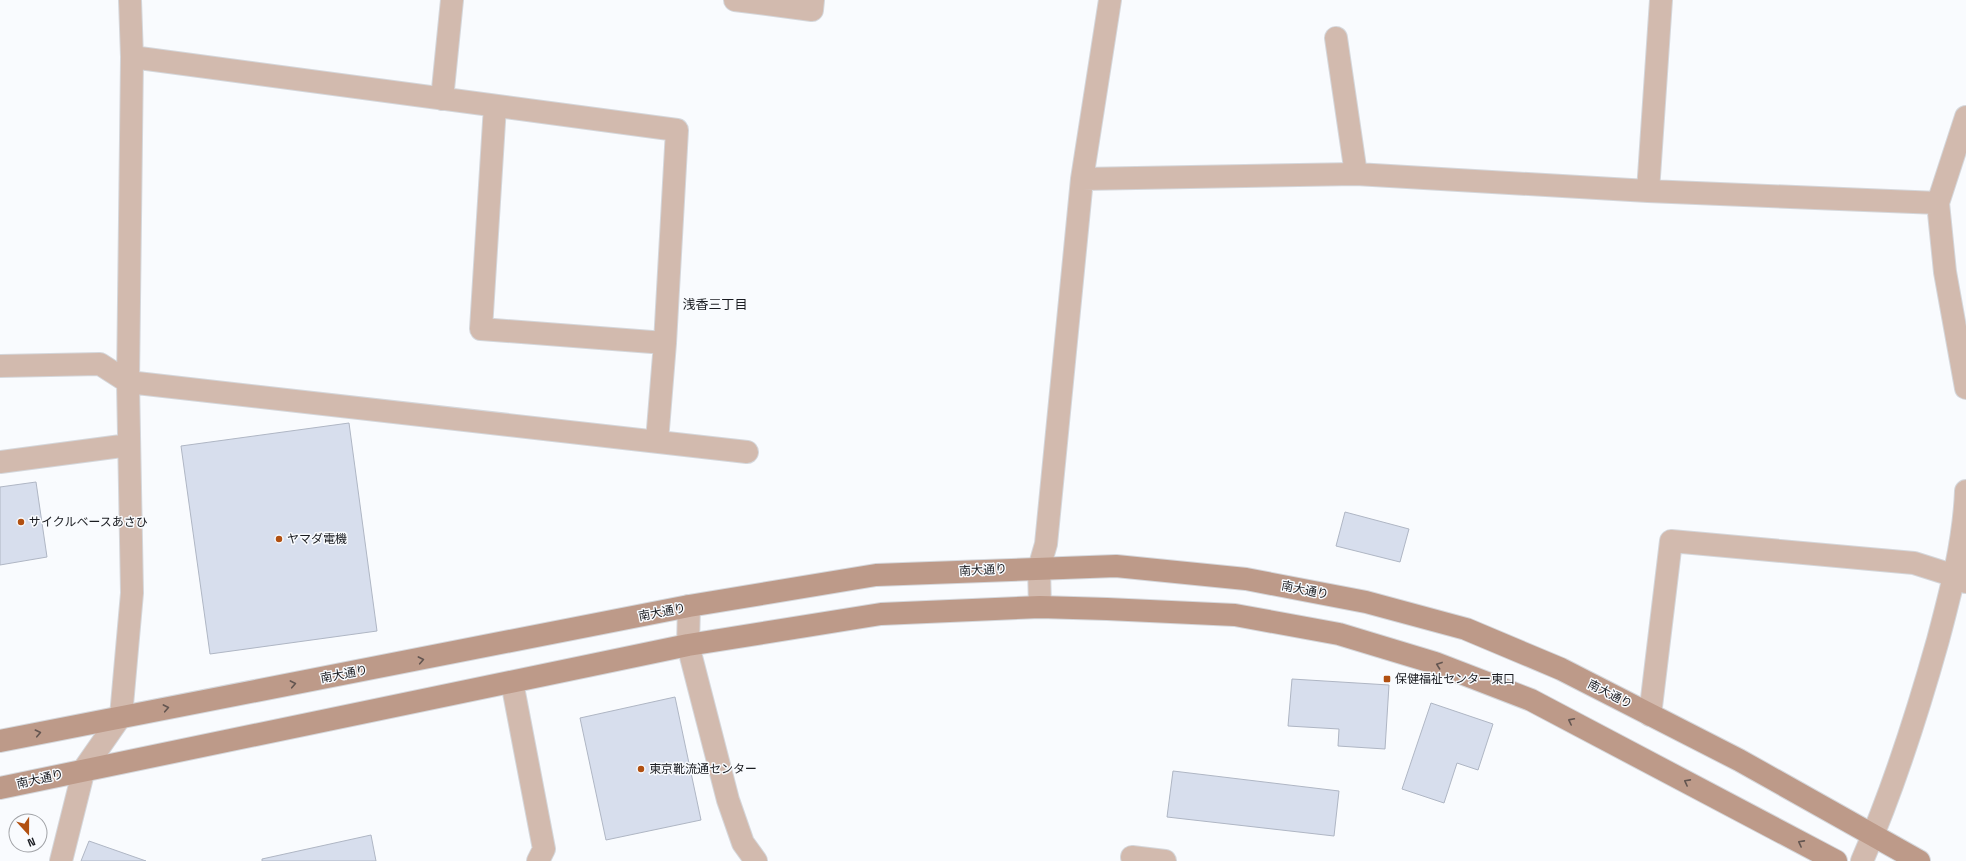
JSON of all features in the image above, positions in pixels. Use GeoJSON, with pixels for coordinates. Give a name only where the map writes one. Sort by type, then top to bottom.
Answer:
{"type":"FeatureCollection","features":[{"type":"Feature","properties":{"kind":"street"},"geometry":{"type":"LineString","coordinates":[[61,861],[84,769],[121,716],[132,593],[128,382],[132,57],[130,0]]}},
{"type":"Feature","properties":{"kind":"street"},"geometry":{"type":"LineString","coordinates":[[442,98],[452,0]]}},
{"type":"Feature","properties":{"kind":"street"},"geometry":{"type":"LineString","coordinates":[[735,0],[812,10],[813,0]]}},
{"type":"Feature","properties":{"kind":"street"},"geometry":{"type":"LineString","coordinates":[[1040,607],[1039,568],[1046,544],[1082,179],[1110,0]]}},
{"type":"Feature","properties":{"kind":"street"},"geometry":{"type":"LineString","coordinates":[[1648,191],[1661,0]]}},
{"type":"Feature","properties":{"kind":"street"},"geometry":{"type":"LineString","coordinates":[[1336,38],[1356,174]]}},
{"type":"Feature","properties":{"kind":"street"},"geometry":{"type":"LineString","coordinates":[[132,57],[677,130],[665,343],[657,441]]}},
{"type":"Feature","properties":{"kind":"street"},"geometry":{"type":"LineString","coordinates":[[495,106],[481,329],[665,343]]}},
{"type":"Feature","properties":{"kind":"street"},"geometry":{"type":"LineString","coordinates":[[1966,117],[1938,202],[1945,272],[1966,388]]}},
{"type":"Feature","properties":{"kind":"street"},"geometry":{"type":"LineString","coordinates":[[1082,179],[1356,174],[1648,191],[1938,202]]}},
{"type":"Feature","properties":{"kind":"street"},"geometry":{"type":"LineString","coordinates":[[0,366],[100,364],[128,382],[747,452]]}},
{"type":"Feature","properties":{"kind":"street"},"geometry":{"type":"LineString","coordinates":[[0,462],[129,445]]}},
{"type":"Feature","properties":{"kind":"street"},"geometry":{"type":"LineString","coordinates":[[1862,861],[1874,834],[1920,705],[1961,579],[1966,491]]}},
{"type":"Feature","properties":{"kind":"street"},"geometry":{"type":"LineString","coordinates":[[1650,715],[1671,540],[1914,563],[1961,579]]}},
{"type":"Feature","properties":{"kind":"street","name":"南大通り"},"geometry":{"type":"LineString","coordinates":[[0,741],[121,716],[415,661],[689,606],[876,575],[1116,566],[1246,579],[1366,602],[1466,629],[1561,669],[1739,760],[1874,834],[1919,861]]}},
{"type":"Feature","properties":{"kind":"street"},"geometry":{"type":"LineString","coordinates":[[689,606],[688,645],[728,800],[743,844],[756,861]]}},
{"type":"Feature","properties":{"kind":"street","name":"南大通り"},"geometry":{"type":"LineString","coordinates":[[0,788],[84,769],[688,645],[881,614],[1040,607],[1235,614],[1339,634],[1435,663],[1531,700],[1836,861]]}},
{"type":"Feature","properties":{"kind":"street"},"geometry":{"type":"LineString","coordinates":[[512,682],[544,849],[538,861]]}},
{"type":"Feature","properties":{"kind":"street"},"geometry":{"type":"LineString","coordinates":[[1132,857],[1165,861]]}},
{"type":"Feature","properties":{"kind":"building","name":"ヤマダ電機"},"geometry":{"type":"Polygon","coordinates":[[[349,423],[377,631],[210,654],[181,446],[349,423]]]}},
{"type":"Feature","properties":{"kind":"building","name":"サイクルベースあさひ"},"geometry":{"type":"Polygon","coordinates":[[[36,482],[47,557],[0,565],[0,487],[36,482]]]}},
{"type":"Feature","properties":{"kind":"building"},"geometry":{"type":"Polygon","coordinates":[[[1345,512],[1409,529],[1400,562],[1336,546],[1345,512]]]}},
{"type":"Feature","properties":{"kind":"building"},"geometry":{"type":"Polygon","coordinates":[[[1292,679],[1389,685],[1385,749],[1338,746],[1339,729],[1288,726],[1292,679]]]}},
{"type":"Feature","properties":{"kind":"building","name":"東京靴流通センター"},"geometry":{"type":"Polygon","coordinates":[[[675,697],[701,820],[606,840],[580,718],[675,697]]]}},
{"type":"Feature","properties":{"kind":"building"},"geometry":{"type":"Polygon","coordinates":[[[1431,703],[1493,724],[1478,770],[1457,763],[1444,803],[1402,789],[1431,703]]]}},
{"type":"Feature","properties":{"kind":"building"},"geometry":{"type":"Polygon","coordinates":[[[1173,771],[1339,791],[1334,836],[1167,817],[1173,771]]]}},
{"type":"Feature","properties":{"kind":"building"},"geometry":{"type":"Polygon","coordinates":[[[371,835],[376,861],[262,861],[262,859],[371,835]]]}},
{"type":"Feature","properties":{"kind":"building"},"geometry":{"type":"Polygon","coordinates":[[[89,841],[146,861],[81,861],[89,841]]]}},
{"type":"Feature","properties":{"kind":"place","name":"サイクルベースあさひ"},"geometry":{"type":"Point","coordinates":[21,522]}},
{"type":"Feature","properties":{"kind":"place","name":"ヤマダ電機"},"geometry":{"type":"Point","coordinates":[279,539]}},
{"type":"Feature","properties":{"kind":"place","name":"保健福祉センター東口"},"geometry":{"type":"Point","coordinates":[1387,679]}},
{"type":"Feature","properties":{"kind":"place","name":"東京靴流通センター"},"geometry":{"type":"Point","coordinates":[641,769]}},
{"type":"Feature","properties":{"kind":"district","name":"浅香三丁目"},"geometry":{"type":"Point","coordinates":[715,304]}}]}
